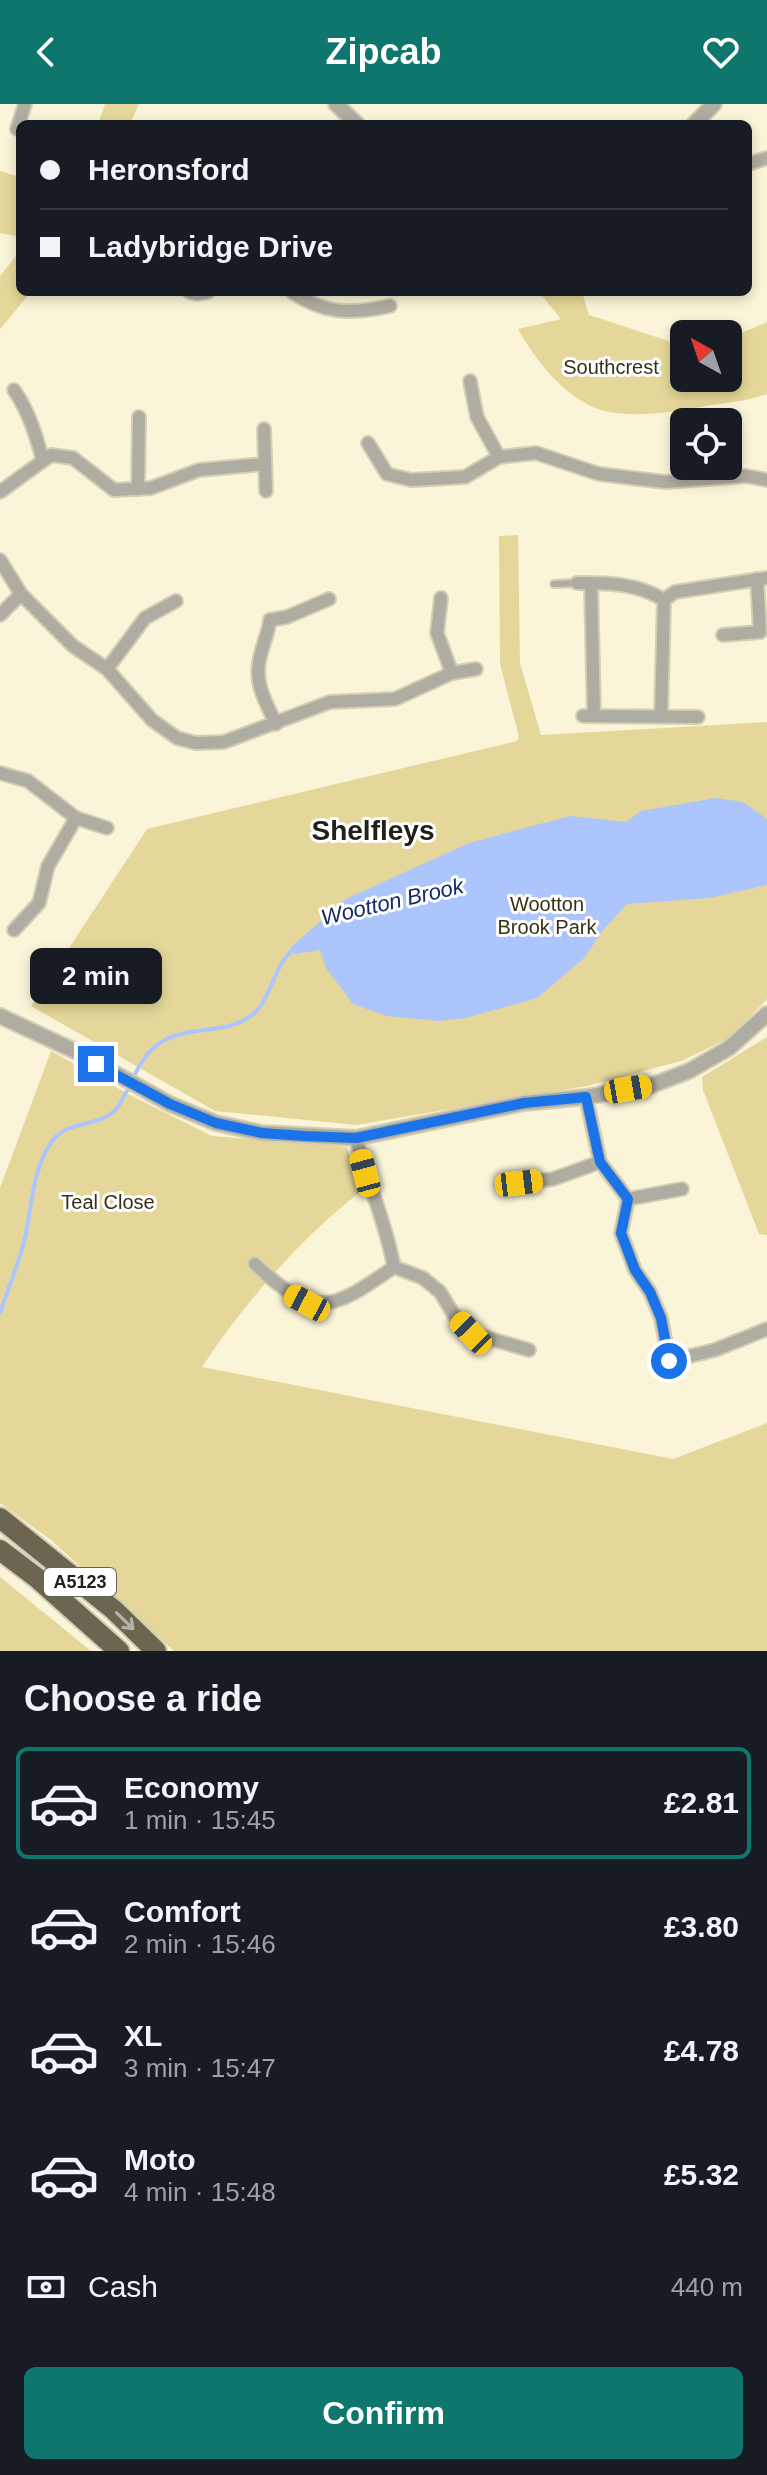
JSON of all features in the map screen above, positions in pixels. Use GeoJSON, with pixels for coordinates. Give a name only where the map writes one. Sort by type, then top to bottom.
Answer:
{"type":"FeatureCollection","features":[{"type":"Feature","properties":{"kind":"highway","name":"A5123"},"geometry":{"type":"LineString","coordinates":[[0,1518],[102,1600],[156,1651]]}},
{"type":"Feature","properties":{"kind":"highway","name":"A5123"},"geometry":{"type":"LineString","coordinates":[[0,1550],[37,1578],[119,1651]]}},
{"type":"Feature","properties":{"kind":"street"},"geometry":{"type":"LineString","coordinates":[[336,104],[349,120]]}},
{"type":"Feature","properties":{"kind":"street"},"geometry":{"type":"LineString","coordinates":[[699,120],[714,104]]}},
{"type":"Feature","properties":{"kind":"street"},"geometry":{"type":"LineString","coordinates":[[298,296],[318,308],[362,312],[390,306]]}},
{"type":"Feature","properties":{"kind":"street"},"geometry":{"type":"LineString","coordinates":[[470,381],[477,417],[499,457]]}},
{"type":"Feature","properties":{"kind":"street"},"geometry":{"type":"LineString","coordinates":[[14,390],[33,424],[43,461]]}},
{"type":"Feature","properties":{"kind":"street"},"geometry":{"type":"LineString","coordinates":[[138,489],[139,417]]}},
{"type":"Feature","properties":{"kind":"street"},"geometry":{"type":"LineString","coordinates":[[264,429],[266,491]]}},
{"type":"Feature","properties":{"kind":"street"},"geometry":{"type":"LineString","coordinates":[[368,443],[387,474],[411,480],[465,477],[499,457],[536,453],[599,474],[665,482],[746,476],[767,480]]}},
{"type":"Feature","properties":{"kind":"street"},"geometry":{"type":"LineString","coordinates":[[0,492],[51,455],[73,458],[114,490],[151,488],[199,470],[265,464]]}},
{"type":"Feature","properties":{"kind":"street"},"geometry":{"type":"LineString","coordinates":[[0,560],[21,594],[73,646],[107,669],[152,720],[177,738],[196,743],[224,742],[330,702],[395,699],[452,673],[476,669]]}},
{"type":"Feature","properties":{"kind":"street"},"geometry":{"type":"LineString","coordinates":[[664,600],[675,592],[762,578],[760,632],[723,635]]}},
{"type":"Feature","properties":{"kind":"street"},"geometry":{"type":"LineString","coordinates":[[664,600],[646,590],[613,582],[584,583],[589,716],[698,717]]}},
{"type":"Feature","properties":{"kind":"street"},"geometry":{"type":"LineString","coordinates":[[0,615],[21,594]]}},
{"type":"Feature","properties":{"kind":"street"},"geometry":{"type":"LineString","coordinates":[[441,598],[437,633],[452,673]]}},
{"type":"Feature","properties":{"kind":"street"},"geometry":{"type":"LineString","coordinates":[[276,724],[259,683],[259,663],[270,620],[287,617],[329,599]]}},
{"type":"Feature","properties":{"kind":"street"},"geometry":{"type":"LineString","coordinates":[[661,716],[664,600]]}},
{"type":"Feature","properties":{"kind":"street"},"geometry":{"type":"LineString","coordinates":[[107,669],[145,618],[176,601]]}},
{"type":"Feature","properties":{"kind":"street"},"geometry":{"type":"LineString","coordinates":[[0,773],[28,781],[76,818],[107,828]]}},
{"type":"Feature","properties":{"kind":"street"},"geometry":{"type":"LineString","coordinates":[[14,930],[39,903],[48,866],[76,818]]}},
{"type":"Feature","properties":{"kind":"street"},"geometry":{"type":"LineString","coordinates":[[0,1016],[75,1051],[139,1088],[216,1123],[262,1133],[356,1138],[524,1103],[650,1086],[689,1071],[729,1048],[767,1014]]}},
{"type":"Feature","properties":{"kind":"street"},"geometry":{"type":"LineString","coordinates":[[586,1097],[600,1162],[628,1199],[621,1233],[635,1270],[650,1292],[661,1318],[669,1361],[715,1350],[767,1329]]}},
{"type":"Feature","properties":{"kind":"street"},"geometry":{"type":"LineString","coordinates":[[356,1138],[378,1214],[388,1235],[394,1267]]}},
{"type":"Feature","properties":{"kind":"street"},"geometry":{"type":"LineString","coordinates":[[519,1183],[553,1179],[600,1162]]}},
{"type":"Feature","properties":{"kind":"street"},"geometry":{"type":"LineString","coordinates":[[628,1199],[682,1189]]}},
{"type":"Feature","properties":{"kind":"street"},"geometry":{"type":"LineString","coordinates":[[255,1264],[282,1289],[307,1303],[337,1302],[361,1291],[394,1267]]}},
{"type":"Feature","properties":{"kind":"street"},"geometry":{"type":"LineString","coordinates":[[394,1267],[423,1278],[440,1292],[454,1315],[471,1333],[529,1350]]}},
{"type":"Feature","properties":{"kind":"lane"},"geometry":{"type":"LineString","coordinates":[[554,584],[584,583]]}},
{"type":"Feature","properties":{"kind":"green space"},"geometry":{"type":"Polygon","coordinates":[[[105,104],[139,104],[132,120],[99,120],[105,104]]]}},
{"type":"Feature","properties":{"kind":"green space"},"geometry":{"type":"Polygon","coordinates":[[[0,171],[16,176],[16,236],[0,233],[0,171]]]}},
{"type":"Feature","properties":{"kind":"green space"},"geometry":{"type":"Polygon","coordinates":[[[16,256],[16,296],[28,296],[0,329],[0,276],[16,256]]]}},
{"type":"Feature","properties":{"kind":"green space","name":"Southcrest"},"geometry":{"type":"Polygon","coordinates":[[[542,296],[583,296],[589,315],[670,341],[670,392],[742,392],[742,333],[767,322],[767,394],[737,402],[670,408],[670,412],[654,414],[601,410],[564,388],[533,353],[518,329],[561,319],[542,296]]]}},
{"type":"Feature","properties":{"kind":"green space","name":"Wootton Brook Park"},"geometry":{"type":"Polygon","coordinates":[[[518,535],[520,663],[541,735],[767,722],[767,999],[730,1038],[681,1061],[587,1086],[356,1125],[215,1111],[31,1006],[147,829],[517,741],[519,737],[500,664],[499,536],[518,535]]]}},
{"type":"Feature","properties":{"kind":"green space"},"geometry":{"type":"Polygon","coordinates":[[[767,1037],[767,1235],[759,1234],[703,1090],[702,1077],[767,1037]]]}},
{"type":"Feature","properties":{"kind":"green space","name":"Teal Close"},"geometry":{"type":"Polygon","coordinates":[[[51,1051],[212,1136],[347,1147],[360,1192],[316,1230],[274,1273],[202,1367],[673,1459],[767,1423],[767,1651],[174,1651],[51,1540],[0,1503],[0,1188],[51,1051]]]}},
{"type":"Feature","properties":{"kind":"green space"},"geometry":{"type":"Polygon","coordinates":[[[0,1577],[91,1651],[0,1651],[0,1577]]]}},
{"type":"Feature","properties":{"kind":"water"},"geometry":{"type":"Polygon","coordinates":[[[716,798],[743,802],[767,819],[767,885],[709,898],[627,904],[604,929],[584,958],[537,998],[466,1018],[438,1021],[387,1016],[353,1004],[326,968],[320,950],[295,954],[290,948],[346,899],[469,843],[570,816],[626,822],[641,811],[716,798]]]}},
{"type":"Feature","properties":{"kind":"waterway","name":"Wootton Brook"},"geometry":{"type":"LineString","coordinates":[[0,1313],[23,1248],[37,1175],[53,1140],[60,1133],[102,1118],[117,1108],[145,1057],[160,1043],[182,1034],[230,1026],[252,1015],[264,1000],[281,964],[294,949]]}},
{"type":"Feature","properties":{"kind":"district","name":"Shelfleys"},"geometry":{"type":"Point","coordinates":[373,830]}},
{"type":"Feature","properties":{"kind":"route"},"geometry":{"type":"LineString","coordinates":[[96,1064],[170,1104],[216,1123],[262,1133],[305,1136],[356,1138],[524,1103],[586,1097],[600,1162],[628,1199],[621,1233],[635,1270],[650,1292],[661,1318],[669,1361]]}}]}
